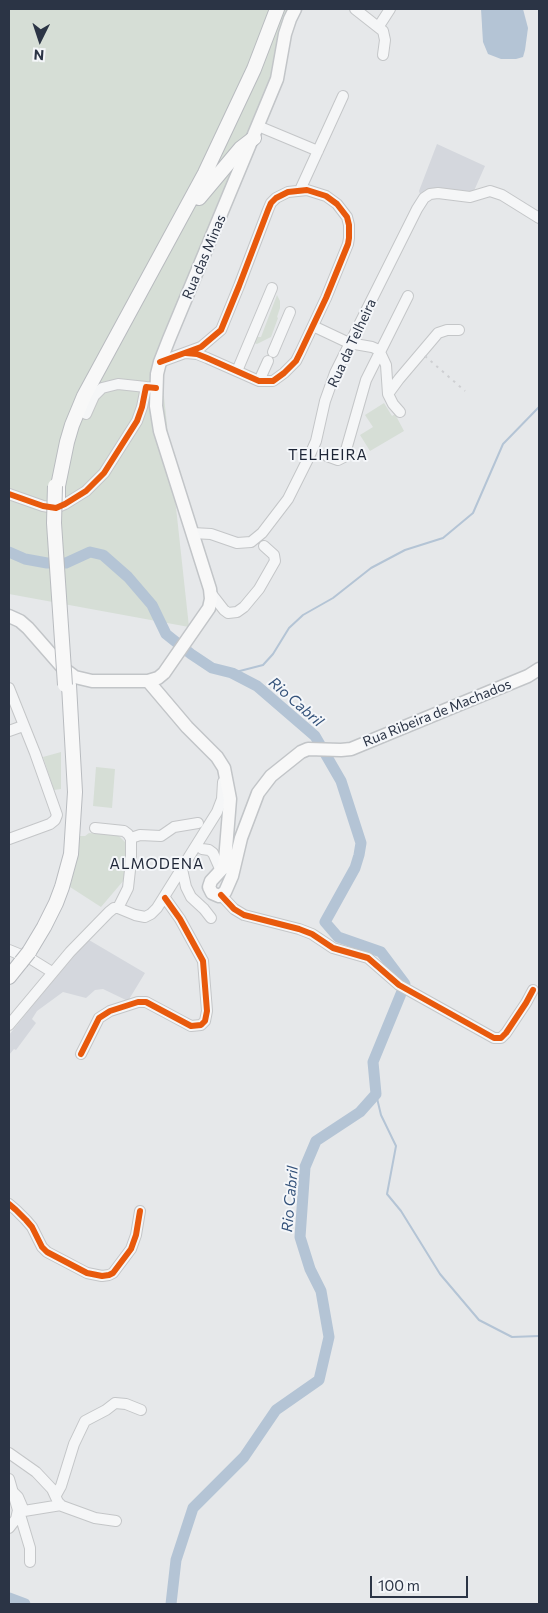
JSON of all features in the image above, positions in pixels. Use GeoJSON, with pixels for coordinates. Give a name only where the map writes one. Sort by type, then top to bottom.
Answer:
{"type":"FeatureCollection","features":[{"type":"Feature","properties":{"kind":"highway"},"geometry":{"type":"LineString","coordinates":[[9,977],[18,957],[34,934],[50,903],[68,844],[71,787],[67,685],[54,522],[62,441],[77,400],[218,134],[245,76],[272,9]]}},
{"type":"Feature","properties":{"kind":"highway"},"geometry":{"type":"LineString","coordinates":[[57,491],[67,442],[78,408],[219,144],[254,69],[277,9]]}},
{"type":"Feature","properties":{"kind":"highway"},"geometry":{"type":"LineString","coordinates":[[142,288],[202,193],[256,132]]}},
{"type":"Feature","properties":{"kind":"main road","name":"Rua das Minas"},"geometry":{"type":"LineString","coordinates":[[210,592],[160,431],[151,387],[277,78],[285,34],[295,9]]}},
{"type":"Feature","properties":{"kind":"main road"},"geometry":{"type":"LineString","coordinates":[[9,616],[20,621],[28,628],[63,668],[75,677],[92,681],[148,682],[158,678],[166,671],[206,613],[210,605],[210,592]]}},
{"type":"Feature","properties":{"kind":"main road","name":"Rua Ribeira de Machados"},"geometry":{"type":"LineString","coordinates":[[221,895],[226,891],[232,876],[241,838],[259,791],[282,766],[303,751],[312,749],[351,749],[528,676],[539,669]]}},
{"type":"Feature","properties":{"kind":"main road"},"geometry":{"type":"LineString","coordinates":[[148,682],[220,762],[225,771],[230,796],[225,861],[221,872],[211,881],[209,887],[213,894],[221,895]]}},
{"type":"Feature","properties":{"kind":"street"},"geometry":{"type":"LineString","coordinates":[[379,26],[390,9]]}},
{"type":"Feature","properties":{"kind":"street"},"geometry":{"type":"LineString","coordinates":[[362,11],[379,26],[384,35],[383,55]]}},
{"type":"Feature","properties":{"kind":"street"},"geometry":{"type":"LineString","coordinates":[[300,190],[343,96]]}},
{"type":"Feature","properties":{"kind":"street"},"geometry":{"type":"LineString","coordinates":[[256,132],[318,151]]}},
{"type":"Feature","properties":{"kind":"street"},"geometry":{"type":"LineString","coordinates":[[160,362],[204,345],[221,330],[240,286],[271,203],[282,194],[300,190],[315,192],[332,199],[338,204],[347,218],[350,231],[348,244],[298,357],[284,373],[276,380],[270,382],[259,381],[202,356],[186,353]]}},
{"type":"Feature","properties":{"kind":"street","name":"Rua da Telheira"},"geometry":{"type":"LineString","coordinates":[[192,533],[208,534],[243,543],[251,542],[266,528],[288,498],[316,441],[325,401],[335,373],[417,209],[427,196],[438,193],[470,197],[485,191],[495,192],[539,218]]}},
{"type":"Feature","properties":{"kind":"street"},"geometry":{"type":"LineString","coordinates":[[237,372],[272,288]]}},
{"type":"Feature","properties":{"kind":"street"},"geometry":{"type":"LineString","coordinates":[[327,456],[338,460],[344,457],[364,383],[408,296]]}},
{"type":"Feature","properties":{"kind":"street"},"geometry":{"type":"LineString","coordinates":[[259,381],[290,312]]}},
{"type":"Feature","properties":{"kind":"street"},"geometry":{"type":"LineString","coordinates":[[313,326],[350,343],[380,350],[386,365],[388,394],[400,412]]}},
{"type":"Feature","properties":{"kind":"street"},"geometry":{"type":"LineString","coordinates":[[388,394],[438,333],[447,330],[459,330]]}},
{"type":"Feature","properties":{"kind":"street"},"geometry":{"type":"LineString","coordinates":[[9,494],[43,506],[56,508],[86,491],[104,473],[134,427],[151,387],[118,384],[102,388],[94,396],[86,414]]}},
{"type":"Feature","properties":{"kind":"street"},"geometry":{"type":"LineString","coordinates":[[210,592],[228,613],[237,612],[244,608],[275,560],[274,555],[264,546]]}},
{"type":"Feature","properties":{"kind":"street"},"geometry":{"type":"LineString","coordinates":[[9,688],[56,813],[55,820],[48,825],[9,839]]}},
{"type":"Feature","properties":{"kind":"street"},"geometry":{"type":"LineString","coordinates":[[9,731],[23,726]]}},
{"type":"Feature","properties":{"kind":"street"},"geometry":{"type":"LineString","coordinates":[[9,1025],[52,972],[114,908],[147,917],[155,911],[182,872],[220,806],[222,795],[220,762]]}},
{"type":"Feature","properties":{"kind":"street"},"geometry":{"type":"LineString","coordinates":[[182,872],[202,849],[209,836],[214,818]]}},
{"type":"Feature","properties":{"kind":"street"},"geometry":{"type":"LineString","coordinates":[[131,838],[140,835],[161,836],[174,827],[198,823]]}},
{"type":"Feature","properties":{"kind":"street"},"geometry":{"type":"LineString","coordinates":[[95,828],[122,831],[131,838],[132,852],[128,888],[118,908]]}},
{"type":"Feature","properties":{"kind":"street"},"geometry":{"type":"LineString","coordinates":[[202,849],[210,850],[213,853],[221,872]]}},
{"type":"Feature","properties":{"kind":"street"},"geometry":{"type":"LineString","coordinates":[[182,872],[191,897],[211,918]]}},
{"type":"Feature","properties":{"kind":"street"},"geometry":{"type":"LineString","coordinates":[[221,895],[234,909],[244,915],[299,929],[312,934],[333,948],[368,958],[404,987],[493,1037],[504,1036],[526,1004],[533,990]]}},
{"type":"Feature","properties":{"kind":"street"},"geometry":{"type":"LineString","coordinates":[[82,1054],[96,1023],[102,1016],[110,1011],[138,1002],[146,1002],[191,1026],[201,1025],[205,1021],[207,1011],[202,961],[180,919],[165,898]]}},
{"type":"Feature","properties":{"kind":"street"},"geometry":{"type":"LineString","coordinates":[[18,957],[31,959],[52,972]]}},
{"type":"Feature","properties":{"kind":"street"},"geometry":{"type":"LineString","coordinates":[[9,1204],[32,1227],[42,1247],[47,1252],[87,1272],[102,1276],[113,1273],[131,1249],[136,1235],[140,1211]]}},
{"type":"Feature","properties":{"kind":"street"},"geometry":{"type":"LineString","coordinates":[[58,1500],[59,1490],[74,1444],[85,1421],[115,1403],[126,1404],[141,1410]]}},
{"type":"Feature","properties":{"kind":"street"},"geometry":{"type":"LineString","coordinates":[[9,1453],[36,1472],[52,1489],[58,1500],[94,1518],[116,1521]]}},
{"type":"Feature","properties":{"kind":"street"},"geometry":{"type":"LineString","coordinates":[[9,1478],[30,1548],[30,1562]]}},
{"type":"Feature","properties":{"kind":"street"},"geometry":{"type":"LineString","coordinates":[[13,1492],[24,1511],[58,1500]]}},
{"type":"Feature","properties":{"kind":"street"},"geometry":{"type":"LineString","coordinates":[[9,1526],[18,1508]]}},
{"type":"Feature","properties":{"kind":"shaded area"},"geometry":{"type":"Polygon","coordinates":[[[9,9],[302,9],[159,351],[189,627],[9,594],[9,9]]]}},
{"type":"Feature","properties":{"kind":"shaded area"},"geometry":{"type":"Polygon","coordinates":[[[437,144],[485,166],[473,193],[425,192],[420,194],[419,191],[437,144]]]}},
{"type":"Feature","properties":{"kind":"shaded area"},"geometry":{"type":"Polygon","coordinates":[[[277,295],[280,301],[280,308],[271,337],[257,344],[254,343],[255,337],[261,337],[277,295]]]}},
{"type":"Feature","properties":{"kind":"shaded area"},"geometry":{"type":"Polygon","coordinates":[[[384,403],[392,416],[395,414],[404,431],[370,451],[360,435],[373,427],[365,415],[384,403]]]}},
{"type":"Feature","properties":{"kind":"shaded area"},"geometry":{"type":"Polygon","coordinates":[[[61,752],[61,789],[54,790],[43,757],[61,752]]]}},
{"type":"Feature","properties":{"kind":"shaded area"},"geometry":{"type":"Polygon","coordinates":[[[96,767],[115,769],[112,808],[93,806],[96,767]]]}},
{"type":"Feature","properties":{"kind":"shaded area"},"geometry":{"type":"Polygon","coordinates":[[[89,833],[118,835],[128,845],[124,880],[101,907],[70,887],[80,836],[85,836],[89,833]]]}},
{"type":"Feature","properties":{"kind":"shaded area"},"geometry":{"type":"Polygon","coordinates":[[[89,940],[145,973],[128,1001],[103,989],[95,990],[86,998],[63,992],[37,1011],[32,1019],[36,1023],[16,1050],[14,1049],[9,1055],[9,1035],[68,961],[89,940]]]}},
{"type":"Feature","properties":{"kind":"water"},"geometry":{"type":"Polygon","coordinates":[[[481,9],[523,9],[528,28],[523,57],[501,59],[488,54],[483,42],[481,9]]]}},
{"type":"Feature","properties":{"kind":"waterway"},"geometry":{"type":"LineString","coordinates":[[232,673],[263,665],[273,654],[289,628],[303,615],[333,598],[371,568],[405,550],[443,538],[473,513],[503,444],[539,407]]}},
{"type":"Feature","properties":{"kind":"waterway","name":"Rio Cabril"},"geometry":{"type":"LineString","coordinates":[[9,552],[25,559],[47,563],[66,563],[90,552],[103,555],[128,577],[152,605],[166,634],[212,668],[232,673],[257,686],[315,736],[341,781],[361,843],[355,868],[325,922],[338,937],[381,952],[405,984],[373,1062],[376,1094],[360,1112],[316,1141],[305,1167],[300,1237],[310,1269],[321,1291],[329,1337],[319,1380],[276,1410],[244,1457],[193,1508],[176,1560],[171,1604]]}},
{"type":"Feature","properties":{"kind":"waterway"},"geometry":{"type":"LineString","coordinates":[[376,1094],[381,1115],[396,1146],[387,1194],[401,1211],[440,1274],[479,1320],[512,1337],[539,1336]]}},
{"type":"Feature","properties":{"kind":"waterway","name":"Rio Cabril"},"geometry":{"type":"LineString","coordinates":[[9,1598],[25,1604]]}},
{"type":"Feature","properties":{"kind":"railway"},"geometry":{"type":"LineString","coordinates":[[425,356],[465,391]]}},
{"type":"Feature","properties":{"kind":"cycle path"},"geometry":{"type":"LineString","coordinates":[[160,362],[201,347],[221,330],[268,210],[276,198],[288,192],[307,190],[326,196],[337,204],[347,217],[349,225],[348,244],[326,298],[300,353],[296,361],[284,373],[273,381],[259,381],[197,354],[186,353]]}},
{"type":"Feature","properties":{"kind":"cycle path"},"geometry":{"type":"LineString","coordinates":[[9,494],[43,506],[56,508],[86,491],[104,473],[137,421],[146,387],[156,388]]}},
{"type":"Feature","properties":{"kind":"cycle path"},"geometry":{"type":"LineString","coordinates":[[221,895],[234,909],[244,915],[299,929],[312,934],[333,948],[368,958],[399,985],[494,1038],[501,1038],[506,1033],[533,990]]}},
{"type":"Feature","properties":{"kind":"cycle path"},"geometry":{"type":"LineString","coordinates":[[81,1054],[99,1018],[110,1011],[138,1002],[146,1002],[191,1026],[201,1025],[205,1021],[207,1011],[203,961],[180,919],[165,898]]}},
{"type":"Feature","properties":{"kind":"cycle path"},"geometry":{"type":"LineString","coordinates":[[9,1204],[32,1227],[42,1247],[47,1252],[87,1273],[102,1276],[113,1273],[131,1249],[136,1235],[140,1211]]}},
{"type":"Feature","properties":{"kind":"district","name":"TELHEIRA"},"geometry":{"type":"Point","coordinates":[328,455]}},
{"type":"Feature","properties":{"kind":"district","name":"ALMODENA"},"geometry":{"type":"Point","coordinates":[157,864]}}]}
